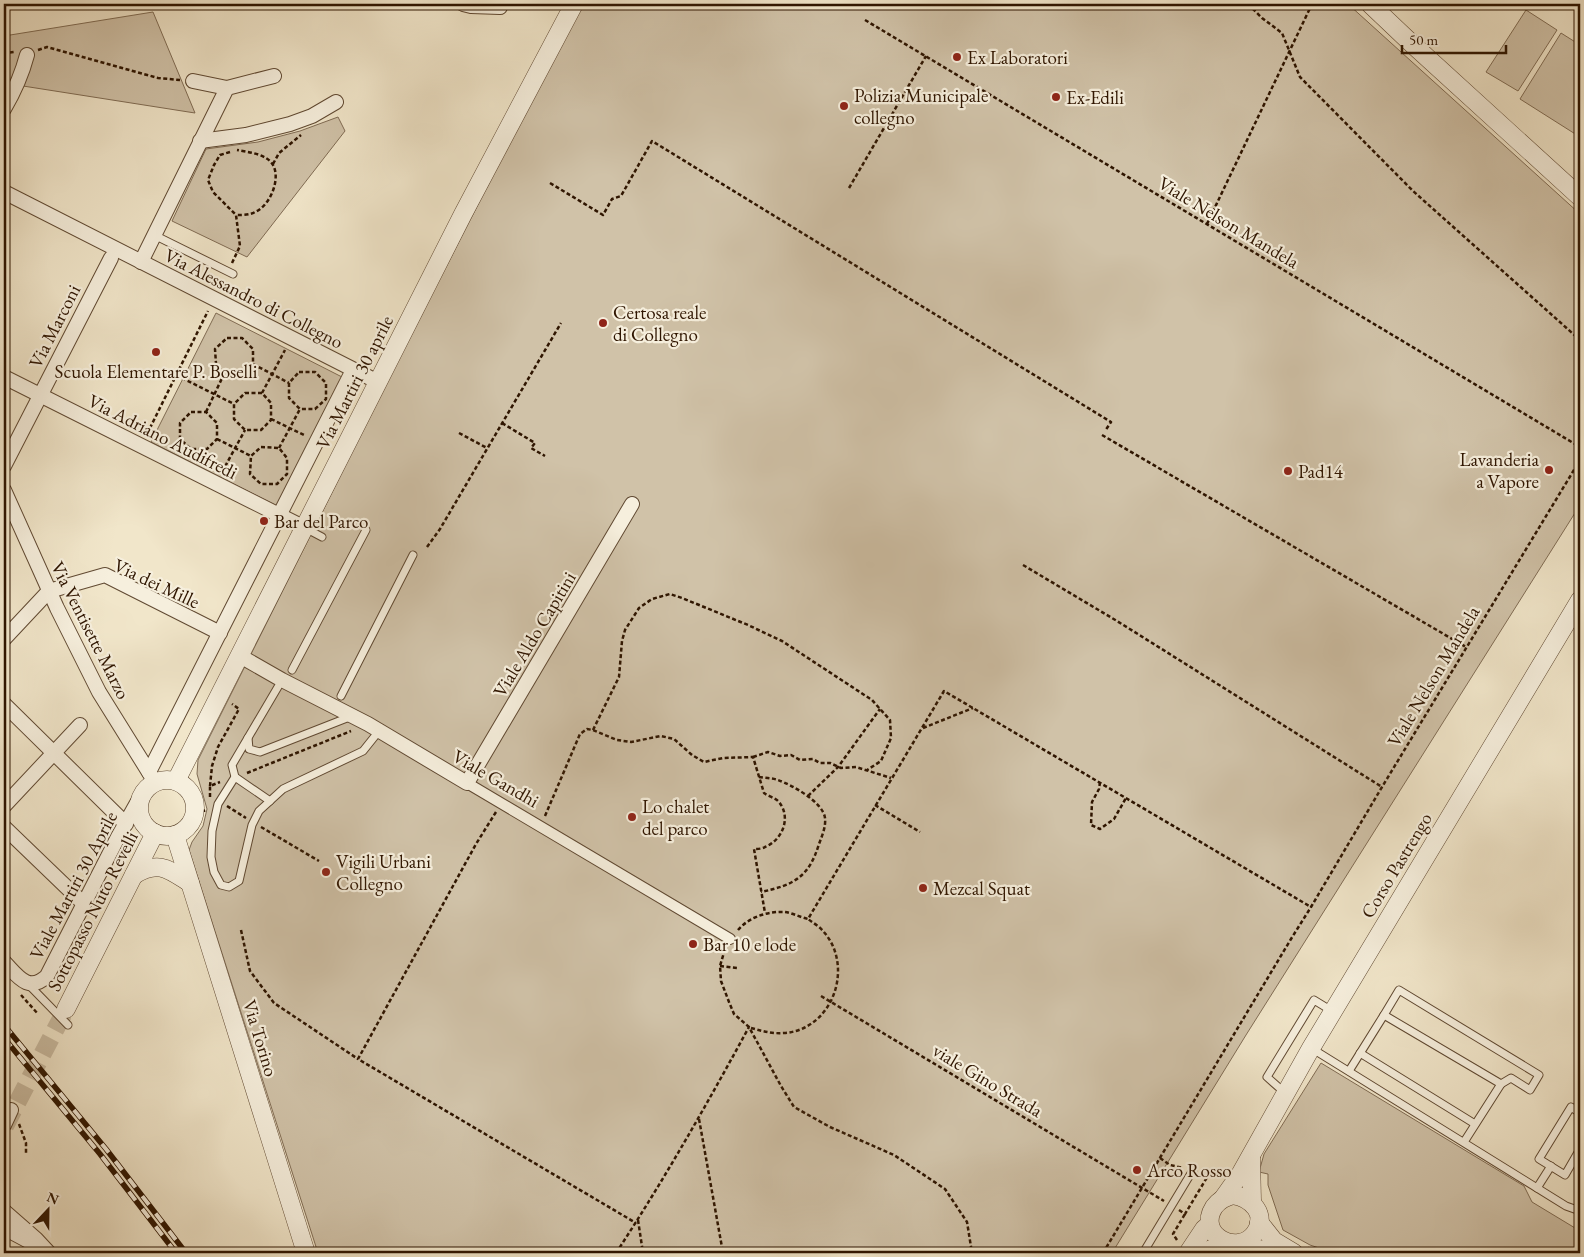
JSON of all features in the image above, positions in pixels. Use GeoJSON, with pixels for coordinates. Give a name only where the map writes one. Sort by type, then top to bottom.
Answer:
{"type":"FeatureCollection","features":[{"type":"Feature","properties":{"kind":"street"},"geometry":{"type":"LineString","coordinates":[[464,4],[500,7],[501,4]]}},
{"type":"Feature","properties":{"kind":"street"},"geometry":{"type":"LineString","coordinates":[[1370,4],[1580,197]]}},
{"type":"Feature","properties":{"kind":"street","name":"Via Martiri 30 aprile"},"geometry":{"type":"LineString","coordinates":[[176,781],[571,5]]}},
{"type":"Feature","properties":{"kind":"street"},"geometry":{"type":"LineString","coordinates":[[4,109],[22,70],[27,54]]}},
{"type":"Feature","properties":{"kind":"street"},"geometry":{"type":"LineString","coordinates":[[193,81],[227,88],[274,76]]}},
{"type":"Feature","properties":{"kind":"street","name":"Via Alessandro di Collegno"},"geometry":{"type":"LineString","coordinates":[[140,262],[227,88]]}},
{"type":"Feature","properties":{"kind":"street"},"geometry":{"type":"LineString","coordinates":[[200,142],[246,135],[300,120],[312,116],[336,102]]}},
{"type":"Feature","properties":{"kind":"street","name":"Via Alessandro di Collegno"},"geometry":{"type":"LineString","coordinates":[[4,192],[378,382]]}},
{"type":"Feature","properties":{"kind":"street","name":"Via Marconi"},"geometry":{"type":"LineString","coordinates":[[4,466],[111,258]]}},
{"type":"Feature","properties":{"kind":"street","name":"Via Martiri 30 aprile"},"geometry":{"type":"LineString","coordinates":[[152,777],[220,633],[353,370]]}},
{"type":"Feature","properties":{"kind":"street","name":"Via Adriano Audifredi"},"geometry":{"type":"LineString","coordinates":[[4,377],[305,528]]}},
{"type":"Feature","properties":{"kind":"street","name":"Via Ventisette Marzo"},"geometry":{"type":"LineString","coordinates":[[4,490],[49,590],[99,692],[152,777]]}},
{"type":"Feature","properties":{"kind":"street","name":"Viale Aldo Capitini"},"geometry":{"type":"LineString","coordinates":[[467,782],[632,504]]}},
{"type":"Feature","properties":{"kind":"street","name":"Via dei Mille"},"geometry":{"type":"LineString","coordinates":[[49,590],[105,575],[220,633]]}},
{"type":"Feature","properties":{"kind":"street"},"geometry":{"type":"LineString","coordinates":[[4,639],[49,590]]}},
{"type":"Feature","properties":{"kind":"street","name":"Corso Pastrengo"},"geometry":{"type":"LineString","coordinates":[[1224,1197],[1251,1154],[1311,1048],[1580,600]]}},
{"type":"Feature","properties":{"kind":"street","name":"Viale Gandhi"},"geometry":{"type":"LineString","coordinates":[[240,656],[287,675],[352,716],[502,802],[730,939]]}},
{"type":"Feature","properties":{"kind":"street"},"geometry":{"type":"LineString","coordinates":[[4,704],[126,824]]}},
{"type":"Feature","properties":{"kind":"street"},"geometry":{"type":"LineString","coordinates":[[4,806],[80,725]]}},
{"type":"Feature","properties":{"kind":"street"},"geometry":{"type":"LineString","coordinates":[[152,777],[176,781],[185,786],[191,793],[195,802],[195,813],[191,823],[184,831],[164,836],[146,827],[141,818],[139,807],[141,796],[152,777]]}},
{"type":"Feature","properties":{"kind":"street","name":"Viale Martiri 30 Aprile"},"geometry":{"type":"LineString","coordinates":[[30,984],[42,980],[46,976],[141,796]]}},
{"type":"Feature","properties":{"kind":"street"},"geometry":{"type":"LineString","coordinates":[[4,827],[84,904]]}},
{"type":"Feature","properties":{"kind":"street","name":"Sottopasso Nuto Revelli"},"geometry":{"type":"LineString","coordinates":[[67,1017],[155,833]]}},
{"type":"Feature","properties":{"kind":"street","name":"Via Torino"},"geometry":{"type":"LineString","coordinates":[[174,835],[306,1253]]}},
{"type":"Feature","properties":{"kind":"street"},"geometry":{"type":"LineString","coordinates":[[134,875],[146,868],[155,866],[174,873],[190,883]]}},
{"type":"Feature","properties":{"kind":"street"},"geometry":{"type":"LineString","coordinates":[[4,962],[21,980],[30,984]]}},
{"type":"Feature","properties":{"kind":"street"},"geometry":{"type":"LineString","coordinates":[[4,1125],[11,1110]]}},
{"type":"Feature","properties":{"kind":"street"},"geometry":{"type":"LineString","coordinates":[[1205,1253],[1209,1250],[1251,1238],[1256,1232],[1259,1216],[1252,1202],[1251,1154]]}},
{"type":"Feature","properties":{"kind":"street"},"geometry":{"type":"LineString","coordinates":[[1252,1202],[1240,1196],[1224,1197],[1209,1216],[1209,1225],[1217,1237],[1274,1253]]}},
{"type":"Feature","properties":{"kind":"street"},"geometry":{"type":"LineString","coordinates":[[4,1211],[36,1239],[48,1253]]}},
{"type":"Feature","properties":{"kind":"street"},"geometry":{"type":"LineString","coordinates":[[1259,1222],[1274,1241],[1294,1253]]}},
{"type":"Feature","properties":{"kind":"street"},"geometry":{"type":"LineString","coordinates":[[1183,1247],[1209,1225]]}},
{"type":"Feature","properties":{"kind":"street"},"geometry":{"type":"LineString","coordinates":[[4,1228],[48,1253]]}},
{"type":"Feature","properties":{"kind":"lane"},"geometry":{"type":"LineString","coordinates":[[154,235],[230,272]]}},
{"type":"Feature","properties":{"kind":"lane"},"geometry":{"type":"LineString","coordinates":[[305,528],[322,537]]}},
{"type":"Feature","properties":{"kind":"lane"},"geometry":{"type":"LineString","coordinates":[[270,801],[235,777],[232,765],[287,675],[366,530]]}},
{"type":"Feature","properties":{"kind":"lane"},"geometry":{"type":"LineString","coordinates":[[341,696],[413,555]]}},
{"type":"Feature","properties":{"kind":"lane"},"geometry":{"type":"LineString","coordinates":[[248,737],[249,749],[260,752],[352,716]]}},
{"type":"Feature","properties":{"kind":"lane"},"geometry":{"type":"LineString","coordinates":[[235,777],[219,802],[212,831],[211,857],[214,872],[221,885],[229,887],[239,881],[253,822],[258,811],[283,789],[363,752],[374,728]]}},
{"type":"Feature","properties":{"kind":"lane"},"geometry":{"type":"LineString","coordinates":[[30,984],[67,1017]]}},
{"type":"Feature","properties":{"kind":"lane"},"geometry":{"type":"LineString","coordinates":[[1349,1071],[1399,990],[1539,1075],[1530,1090],[1511,1078],[1501,1084],[1464,1142]]}},
{"type":"Feature","properties":{"kind":"lane"},"geometry":{"type":"LineString","coordinates":[[1285,1093],[1267,1077],[1314,1000],[1333,1012]]}},
{"type":"Feature","properties":{"kind":"lane"},"geometry":{"type":"LineString","coordinates":[[1384,1015],[1501,1084]]}},
{"type":"Feature","properties":{"kind":"lane"},"geometry":{"type":"LineString","coordinates":[[1311,1048],[1566,1206],[1580,1212]]}},
{"type":"Feature","properties":{"kind":"lane"},"geometry":{"type":"LineString","coordinates":[[1360,1053],[1475,1124]]}},
{"type":"Feature","properties":{"kind":"lane"},"geometry":{"type":"LineString","coordinates":[[1580,1113],[1570,1107],[1540,1160],[1565,1175],[1580,1149]]}},
{"type":"Feature","properties":{"kind":"lane"},"geometry":{"type":"LineString","coordinates":[[1537,1188],[1551,1166]]}},
{"type":"Feature","properties":{"kind":"lane"},"geometry":{"type":"LineString","coordinates":[[1143,1253],[1193,1170]]}},
{"type":"Feature","properties":{"kind":"path"},"geometry":{"type":"LineString","coordinates":[[1248,4],[1262,18],[1282,33],[1300,77],[1413,191],[1580,340]]}},
{"type":"Feature","properties":{"kind":"path"},"geometry":{"type":"LineString","coordinates":[[1207,224],[1312,4]]}},
{"type":"Feature","properties":{"kind":"path","name":"Viale Nelson Mandela"},"geometry":{"type":"LineString","coordinates":[[865,20],[1580,447]]}},
{"type":"Feature","properties":{"kind":"path"},"geometry":{"type":"LineString","coordinates":[[27,54],[47,47],[158,78],[193,81]]}},
{"type":"Feature","properties":{"kind":"path"},"geometry":{"type":"LineString","coordinates":[[849,188],[926,56]]}},
{"type":"Feature","properties":{"kind":"path"},"geometry":{"type":"LineString","coordinates":[[273,164],[279,153],[306,132],[300,120]]}},
{"type":"Feature","properties":{"kind":"path"},"geometry":{"type":"LineString","coordinates":[[550,184],[603,214],[612,199],[621,196],[652,141],[1110,422],[1105,431]]}},
{"type":"Feature","properties":{"kind":"path"},"geometry":{"type":"LineString","coordinates":[[230,272],[240,246],[236,216],[213,192],[208,180],[220,155],[236,150],[265,157],[273,164],[276,175],[275,187],[269,200],[256,212],[236,216]]}},
{"type":"Feature","properties":{"kind":"path"},"geometry":{"type":"LineString","coordinates":[[141,446],[214,299]]}},
{"type":"Feature","properties":{"kind":"path"},"geometry":{"type":"LineString","coordinates":[[427,547],[561,323]]}},
{"type":"Feature","properties":{"kind":"path"},"geometry":{"type":"LineString","coordinates":[[226,338],[242,338],[253,349],[253,364],[242,375],[224,374],[216,364],[216,349],[226,338]]}},
{"type":"Feature","properties":{"kind":"path"},"geometry":{"type":"LineString","coordinates":[[262,393],[292,338]]}},
{"type":"Feature","properties":{"kind":"path"},"geometry":{"type":"LineString","coordinates":[[253,364],[289,383]]}},
{"type":"Feature","properties":{"kind":"path"},"geometry":{"type":"LineString","coordinates":[[299,372],[315,372],[326,383],[326,399],[315,409],[300,409],[289,398],[289,383],[299,372]]}},
{"type":"Feature","properties":{"kind":"path"},"geometry":{"type":"LineString","coordinates":[[206,412],[224,374]]}},
{"type":"Feature","properties":{"kind":"path"},"geometry":{"type":"LineString","coordinates":[[176,375],[234,404]]}},
{"type":"Feature","properties":{"kind":"path"},"geometry":{"type":"LineString","coordinates":[[245,392],[262,393],[271,403],[271,419],[260,430],[245,430],[234,419],[234,404],[245,392]]}},
{"type":"Feature","properties":{"kind":"path"},"geometry":{"type":"LineString","coordinates":[[278,448],[300,409]]}},
{"type":"Feature","properties":{"kind":"path"},"geometry":{"type":"LineString","coordinates":[[191,412],[206,412],[217,423],[217,439],[206,449],[191,449],[180,439],[180,423],[191,412]]}},
{"type":"Feature","properties":{"kind":"path"},"geometry":{"type":"LineString","coordinates":[[271,419],[317,441]]}},
{"type":"Feature","properties":{"kind":"path"},"geometry":{"type":"LineString","coordinates":[[502,423],[535,443],[531,448],[545,456]]}},
{"type":"Feature","properties":{"kind":"path"},"geometry":{"type":"LineString","coordinates":[[217,483],[245,430]]}},
{"type":"Feature","properties":{"kind":"path"},"geometry":{"type":"LineString","coordinates":[[459,433],[487,448]]}},
{"type":"Feature","properties":{"kind":"path"},"geometry":{"type":"LineString","coordinates":[[1102,435],[1466,647]]}},
{"type":"Feature","properties":{"kind":"path"},"geometry":{"type":"LineString","coordinates":[[217,439],[251,456]]}},
{"type":"Feature","properties":{"kind":"path"},"geometry":{"type":"LineString","coordinates":[[261,447],[278,448],[287,458],[287,474],[277,484],[261,484],[250,474],[251,456],[261,447]]}},
{"type":"Feature","properties":{"kind":"path","name":"Viale Nelson Mandela"},"geometry":{"type":"LineString","coordinates":[[1103,1253],[1580,460]]}},
{"type":"Feature","properties":{"kind":"path"},"geometry":{"type":"LineString","coordinates":[[1023,566],[1117,621],[1382,787]]}},
{"type":"Feature","properties":{"kind":"path"},"geometry":{"type":"LineString","coordinates":[[593,730],[620,677],[622,641],[625,630],[639,608],[652,599],[670,594],[782,641],[872,700],[890,720],[891,738],[882,761],[867,770]]}},
{"type":"Feature","properties":{"kind":"path"},"geometry":{"type":"LineString","coordinates":[[808,919],[944,691],[1311,907]]}},
{"type":"Feature","properties":{"kind":"path"},"geometry":{"type":"LineString","coordinates":[[210,786],[212,766],[218,746],[238,709],[232,704]]}},
{"type":"Feature","properties":{"kind":"path"},"geometry":{"type":"LineString","coordinates":[[921,728],[973,708]]}},
{"type":"Feature","properties":{"kind":"path"},"geometry":{"type":"LineString","coordinates":[[808,796],[838,767],[880,709]]}},
{"type":"Feature","properties":{"kind":"path"},"geometry":{"type":"LineString","coordinates":[[235,777],[374,728]]}},
{"type":"Feature","properties":{"kind":"path"},"geometry":{"type":"LineString","coordinates":[[541,826],[580,734],[587,729],[617,740],[632,742],[661,736],[674,739],[692,755],[704,762],[723,758],[753,757],[768,752],[780,756],[791,755],[800,760],[813,759],[820,763],[830,763],[842,768],[856,767],[891,778]]}},
{"type":"Feature","properties":{"kind":"path"},"geometry":{"type":"LineString","coordinates":[[753,757],[764,793],[778,801],[785,814],[784,828],[776,840],[765,848],[754,849],[765,913]]}},
{"type":"Feature","properties":{"kind":"path"},"geometry":{"type":"LineString","coordinates":[[759,777],[777,780],[808,796],[821,809],[825,817],[825,826],[815,859],[808,870],[796,881],[779,888],[761,892]]}},
{"type":"Feature","properties":{"kind":"path"},"geometry":{"type":"LineString","coordinates":[[1100,782],[1092,802],[1091,825],[1100,829],[1114,819],[1126,798]]}},
{"type":"Feature","properties":{"kind":"path"},"geometry":{"type":"LineString","coordinates":[[210,797],[319,861]]}},
{"type":"Feature","properties":{"kind":"path"},"geometry":{"type":"LineString","coordinates":[[358,1059],[472,852],[502,802]]}},
{"type":"Feature","properties":{"kind":"path"},"geometry":{"type":"LineString","coordinates":[[875,805],[920,832]]}},
{"type":"Feature","properties":{"kind":"path"},"geometry":{"type":"LineString","coordinates":[[749,1027],[767,1033],[786,1033],[804,1028],[820,1017],[831,1002],[838,984],[838,965],[833,947],[823,931],[808,919],[786,912],[765,913],[740,927],[730,939],[724,950],[720,966],[721,982],[734,1014],[749,1027],[794,1107],[830,1127],[894,1155],[945,1189],[967,1222],[972,1253]]}},
{"type":"Feature","properties":{"kind":"path"},"geometry":{"type":"LineString","coordinates":[[241,930],[250,972],[274,1003],[358,1059],[637,1222],[643,1253]]}},
{"type":"Feature","properties":{"kind":"path"},"geometry":{"type":"LineString","coordinates":[[720,966],[737,968]]}},
{"type":"Feature","properties":{"kind":"path","name":"viale Gino Strada"},"geometry":{"type":"LineString","coordinates":[[820,996],[1141,1188]]}},
{"type":"Feature","properties":{"kind":"path"},"geometry":{"type":"LineString","coordinates":[[26,1000],[38,1014]]}},
{"type":"Feature","properties":{"kind":"path"},"geometry":{"type":"LineString","coordinates":[[616,1253],[637,1222],[699,1118],[749,1027]]}},
{"type":"Feature","properties":{"kind":"path"},"geometry":{"type":"LineString","coordinates":[[4,1054],[7,1058]]}},
{"type":"Feature","properties":{"kind":"path"},"geometry":{"type":"LineString","coordinates":[[11,1110],[22,1128],[26,1143],[26,1154]]}},
{"type":"Feature","properties":{"kind":"path"},"geometry":{"type":"LineString","coordinates":[[699,1118],[723,1253]]}},
{"type":"Feature","properties":{"kind":"path"},"geometry":{"type":"LineString","coordinates":[[1183,1247],[1173,1234],[1185,1214]]}},
{"type":"Feature","properties":{"kind":"shaded area"},"geometry":{"type":"Polygon","coordinates":[[[583,4],[1348,4],[1580,214],[1580,505],[1246,1035],[1112,1253],[318,1253],[189,850],[203,826],[207,809],[197,774],[198,760],[436,286],[583,4]]]}},
{"type":"Feature","properties":{"kind":"shaded area"},"geometry":{"type":"Polygon","coordinates":[[[1526,10],[1557,30],[1518,91],[1486,72],[1526,10]]]}},
{"type":"Feature","properties":{"kind":"shaded area"},"geometry":{"type":"Polygon","coordinates":[[[153,12],[195,113],[23,86],[4,125],[4,36],[153,12]]]}},
{"type":"Feature","properties":{"kind":"shaded area"},"geometry":{"type":"Polygon","coordinates":[[[1561,33],[1580,45],[1580,137],[1520,99],[1561,33]]]}},
{"type":"Feature","properties":{"kind":"shaded area"},"geometry":{"type":"Polygon","coordinates":[[[338,117],[345,131],[247,257],[172,221],[206,149],[258,142],[300,131],[338,117]]]}},
{"type":"Feature","properties":{"kind":"shaded area"},"geometry":{"type":"Polygon","coordinates":[[[216,313],[342,377],[277,506],[151,442],[216,313]]]}},
{"type":"Feature","properties":{"kind":"shaded area"},"geometry":{"type":"Polygon","coordinates":[[[1321,1063],[1524,1186],[1532,1202],[1580,1231],[1580,1253],[1334,1253],[1310,1245],[1283,1230],[1268,1185],[1268,1174],[1259,1172],[1264,1154],[1321,1063]]]}},
{"type":"Feature","properties":{"kind":"tunnel"},"geometry":{"type":"LineString","coordinates":[[5,1126],[66,1009]]}},
{"type":"Feature","properties":{"kind":"railway"},"geometry":{"type":"LineString","coordinates":[[4,1025],[106,1149],[186,1253]]}},
{"type":"Feature","properties":{"kind":"railway"},"geometry":{"type":"LineString","coordinates":[[4,1038],[100,1154],[176,1253]]}},
{"type":"Feature","properties":{"kind":"place","name":"Ex Laboratori"},"geometry":{"type":"Point","coordinates":[957,57]}},
{"type":"Feature","properties":{"kind":"place","name":"Ex-Edili"},"geometry":{"type":"Point","coordinates":[1056,97]}},
{"type":"Feature","properties":{"kind":"place","name":"Polizia Municipale collegno"},"geometry":{"type":"Point","coordinates":[844,106]}},
{"type":"Feature","properties":{"kind":"place","name":"Certosa reale di Collegno"},"geometry":{"type":"Point","coordinates":[603,323]}},
{"type":"Feature","properties":{"kind":"place","name":"Scuola Elementare P. Boselli"},"geometry":{"type":"Point","coordinates":[156,352]}},
{"type":"Feature","properties":{"kind":"place","name":"Lavanderia a Vapore"},"geometry":{"type":"Point","coordinates":[1549,470]}},
{"type":"Feature","properties":{"kind":"place","name":"Pad14"},"geometry":{"type":"Point","coordinates":[1288,471]}},
{"type":"Feature","properties":{"kind":"place","name":"Bar del Parco"},"geometry":{"type":"Point","coordinates":[264,521]}},
{"type":"Feature","properties":{"kind":"place","name":"Lo chalet del parco"},"geometry":{"type":"Point","coordinates":[632,817]}},
{"type":"Feature","properties":{"kind":"place","name":"Vigili Urbani Collegno"},"geometry":{"type":"Point","coordinates":[326,872]}},
{"type":"Feature","properties":{"kind":"place","name":"Mezcal Squat"},"geometry":{"type":"Point","coordinates":[923,888]}},
{"type":"Feature","properties":{"kind":"place","name":"Bar 10 e lode"},"geometry":{"type":"Point","coordinates":[693,944]}},
{"type":"Feature","properties":{"kind":"place","name":"Arco Rosso"},"geometry":{"type":"Point","coordinates":[1137,1170]}}]}
